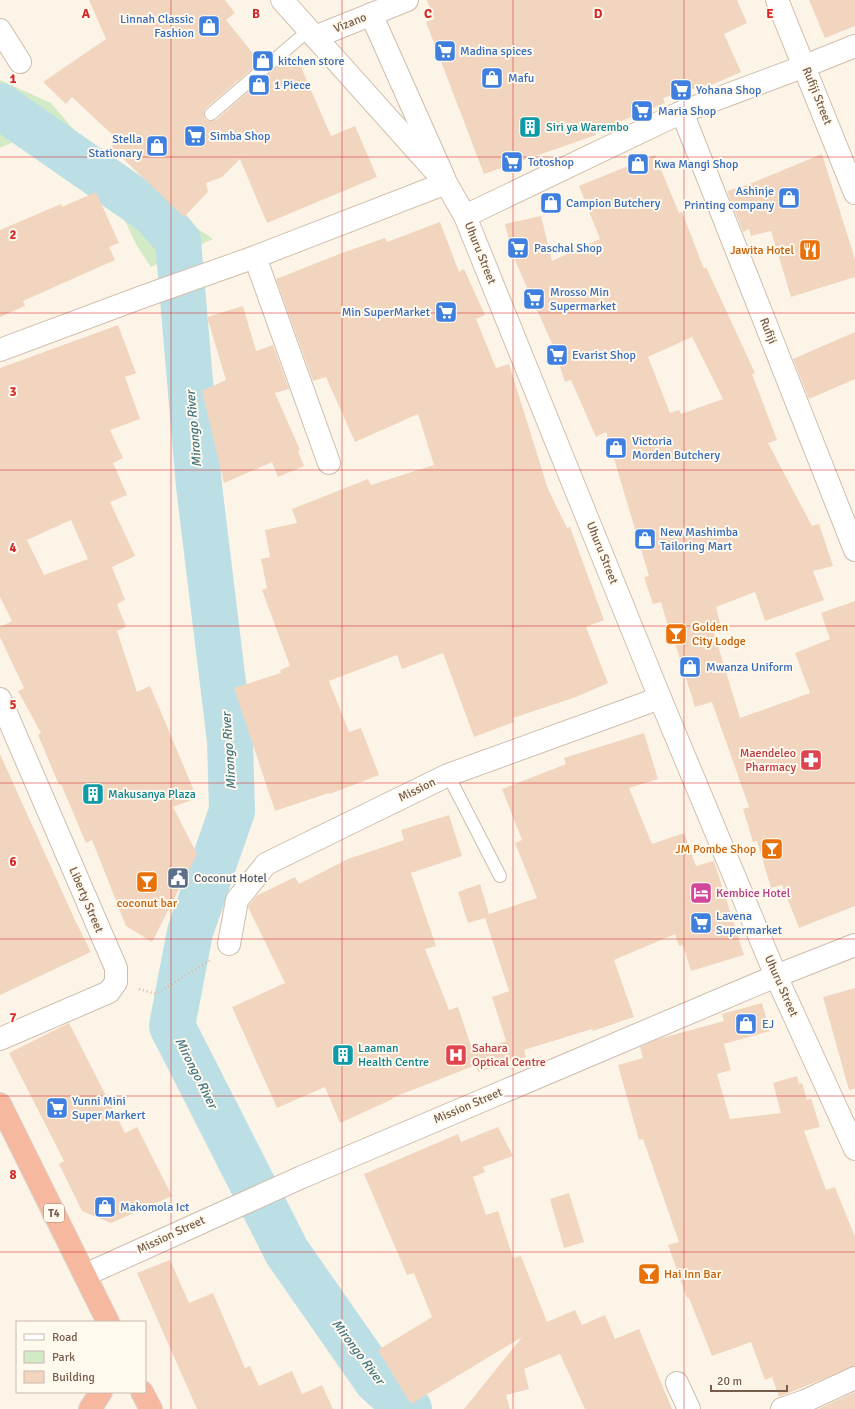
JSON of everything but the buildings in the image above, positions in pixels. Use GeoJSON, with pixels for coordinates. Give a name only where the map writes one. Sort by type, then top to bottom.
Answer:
{"type":"FeatureCollection","features":[{"type":"Feature","properties":{"kind":"highway","name":"T4"},"geometry":{"type":"LineString","coordinates":[[0,1104],[108,1321]]}},
{"type":"Feature","properties":{"kind":"highway"},"geometry":{"type":"LineString","coordinates":[[90,1409],[100,1393]]}},
{"type":"Feature","properties":{"kind":"highway"},"geometry":{"type":"LineString","coordinates":[[143,1393],[151,1409]]}},
{"type":"Feature","properties":{"kind":"street","name":"Uhuru Street"},"geometry":{"type":"LineString","coordinates":[[282,0],[446,183],[465,216],[660,698],[776,976],[855,1149]]}},
{"type":"Feature","properties":{"kind":"street","name":"Vizano"},"geometry":{"type":"LineString","coordinates":[[312,33],[371,14],[407,0]]}},
{"type":"Feature","properties":{"kind":"street","name":"Rufiji Street"},"geometry":{"type":"LineString","coordinates":[[778,0],[855,193]]}},
{"type":"Feature","properties":{"kind":"street"},"geometry":{"type":"LineString","coordinates":[[0,350],[255,257],[446,183],[371,14]]}},
{"type":"Feature","properties":{"kind":"street"},"geometry":{"type":"LineString","coordinates":[[0,30],[20,62]]}},
{"type":"Feature","properties":{"kind":"street"},"geometry":{"type":"LineString","coordinates":[[465,216],[682,112],[855,46]]}},
{"type":"Feature","properties":{"kind":"street","name":"Rufiji"},"geometry":{"type":"LineString","coordinates":[[682,112],[855,550]]}},
{"type":"Feature","properties":{"kind":"street"},"geometry":{"type":"LineString","coordinates":[[255,257],[329,463]]}},
{"type":"Feature","properties":{"kind":"street","name":"Mission"},"geometry":{"type":"LineString","coordinates":[[228,944],[237,900],[266,864],[448,774],[660,698]]}},
{"type":"Feature","properties":{"kind":"street","name":"Liberty Street"},"geometry":{"type":"LineString","coordinates":[[0,699],[116,968],[116,982],[109,992],[0,1039]]}},
{"type":"Feature","properties":{"kind":"street","name":"Mission Street"},"geometry":{"type":"LineString","coordinates":[[85,1275],[216,1214],[302,1177],[776,976],[855,945]]}},
{"type":"Feature","properties":{"kind":"street"},"geometry":{"type":"LineString","coordinates":[[782,1409],[805,1401],[855,1378]]}},
{"type":"Feature","properties":{"kind":"street"},"geometry":{"type":"LineString","coordinates":[[677,1383],[689,1409]]}},
{"type":"Feature","properties":{"kind":"lane"},"geometry":{"type":"LineString","coordinates":[[211,114],[312,33]]}},
{"type":"Feature","properties":{"kind":"lane"},"geometry":{"type":"LineString","coordinates":[[448,774],[500,876]]}},
{"type":"Feature","properties":{"kind":"path"},"geometry":{"type":"LineString","coordinates":[[156,994],[206,964]]}},
{"type":"Feature","properties":{"kind":"green space"},"geometry":{"type":"Polygon","coordinates":[[[0,80],[51,103],[93,152],[164,206],[213,239],[151,267],[137,246],[113,196],[68,173],[22,138],[0,148],[0,80]]]}},
{"type":"Feature","properties":{"kind":"waterway","name":"Mirongo River"},"geometry":{"type":"LineString","coordinates":[[0,106],[155,214],[178,241],[199,486],[230,741],[232,811],[190,932],[172,1026],[287,1252],[377,1381],[409,1409]]}},
{"type":"Feature","properties":{"kind":"place","name":"Linnah Classic Fashion"},"geometry":{"type":"Point","coordinates":[209,26]}},
{"type":"Feature","properties":{"kind":"place","name":"Madina spices"},"geometry":{"type":"Point","coordinates":[445,51]}},
{"type":"Feature","properties":{"kind":"place","name":"kitchen store"},"geometry":{"type":"Point","coordinates":[263,61]}},
{"type":"Feature","properties":{"kind":"place","name":"Mafu"},"geometry":{"type":"Point","coordinates":[492,78]}},
{"type":"Feature","properties":{"kind":"place","name":"1 Piece"},"geometry":{"type":"Point","coordinates":[259,85]}},
{"type":"Feature","properties":{"kind":"place","name":"Yohana Shop"},"geometry":{"type":"Point","coordinates":[681,90]}},
{"type":"Feature","properties":{"kind":"place","name":"Maria Shop"},"geometry":{"type":"Point","coordinates":[642,111]}},
{"type":"Feature","properties":{"kind":"place","name":"Siri ya Warembo"},"geometry":{"type":"Point","coordinates":[530,127]}},
{"type":"Feature","properties":{"kind":"place","name":"Simba Shop"},"geometry":{"type":"Point","coordinates":[195,136]}},
{"type":"Feature","properties":{"kind":"place","name":"Stella Stationary"},"geometry":{"type":"Point","coordinates":[157,146]}},
{"type":"Feature","properties":{"kind":"place","name":"Totoshop"},"geometry":{"type":"Point","coordinates":[512,162]}},
{"type":"Feature","properties":{"kind":"place","name":"Kwa Mangi Shop"},"geometry":{"type":"Point","coordinates":[638,164]}},
{"type":"Feature","properties":{"kind":"place","name":"Ashinje Printing company"},"geometry":{"type":"Point","coordinates":[789,198]}},
{"type":"Feature","properties":{"kind":"place","name":"Campion Butchery"},"geometry":{"type":"Point","coordinates":[551,203]}},
{"type":"Feature","properties":{"kind":"place","name":"Paschal Shop"},"geometry":{"type":"Point","coordinates":[518,248]}},
{"type":"Feature","properties":{"kind":"place","name":"Jawita Hotel"},"geometry":{"type":"Point","coordinates":[810,250]}},
{"type":"Feature","properties":{"kind":"place","name":"Mrosso Min Supermarket"},"geometry":{"type":"Point","coordinates":[534,299]}},
{"type":"Feature","properties":{"kind":"place","name":"Min SuperMarket"},"geometry":{"type":"Point","coordinates":[446,312]}},
{"type":"Feature","properties":{"kind":"place","name":"Evarist Shop"},"geometry":{"type":"Point","coordinates":[557,355]}},
{"type":"Feature","properties":{"kind":"place","name":"Victoria Morden Butchery"},"geometry":{"type":"Point","coordinates":[616,448]}},
{"type":"Feature","properties":{"kind":"place","name":"New Mashimba Tailoring Mart"},"geometry":{"type":"Point","coordinates":[645,539]}},
{"type":"Feature","properties":{"kind":"place","name":"Golden City Lodge"},"geometry":{"type":"Point","coordinates":[676,634]}},
{"type":"Feature","properties":{"kind":"place","name":"Mwanza Uniform"},"geometry":{"type":"Point","coordinates":[690,667]}},
{"type":"Feature","properties":{"kind":"place","name":"Maendeleo Pharmacy"},"geometry":{"type":"Point","coordinates":[811,760]}},
{"type":"Feature","properties":{"kind":"place","name":"Makusanya Plaza"},"geometry":{"type":"Point","coordinates":[93,794]}},
{"type":"Feature","properties":{"kind":"place","name":"JM Pombe Shop"},"geometry":{"type":"Point","coordinates":[772,849]}},
{"type":"Feature","properties":{"kind":"place","name":"Coconut Hotel"},"geometry":{"type":"Point","coordinates":[178,878]}},
{"type":"Feature","properties":{"kind":"place","name":"coconut bar"},"geometry":{"type":"Point","coordinates":[147,882]}},
{"type":"Feature","properties":{"kind":"place","name":"Kembice Hotel"},"geometry":{"type":"Point","coordinates":[701,893]}},
{"type":"Feature","properties":{"kind":"place","name":"Lavena Supermarket"},"geometry":{"type":"Point","coordinates":[701,923]}},
{"type":"Feature","properties":{"kind":"place","name":"EJ"},"geometry":{"type":"Point","coordinates":[746,1024]}},
{"type":"Feature","properties":{"kind":"place","name":"Laaman Health Centre"},"geometry":{"type":"Point","coordinates":[343,1055]}},
{"type":"Feature","properties":{"kind":"place","name":"Sahara Optical Centre"},"geometry":{"type":"Point","coordinates":[456,1055]}},
{"type":"Feature","properties":{"kind":"place","name":"Yunni Mini Super Markert"},"geometry":{"type":"Point","coordinates":[57,1108]}},
{"type":"Feature","properties":{"kind":"place","name":"Makomola Ict"},"geometry":{"type":"Point","coordinates":[105,1207]}},
{"type":"Feature","properties":{"kind":"place","name":"Hai Inn Bar"},"geometry":{"type":"Point","coordinates":[649,1274]}}]}
